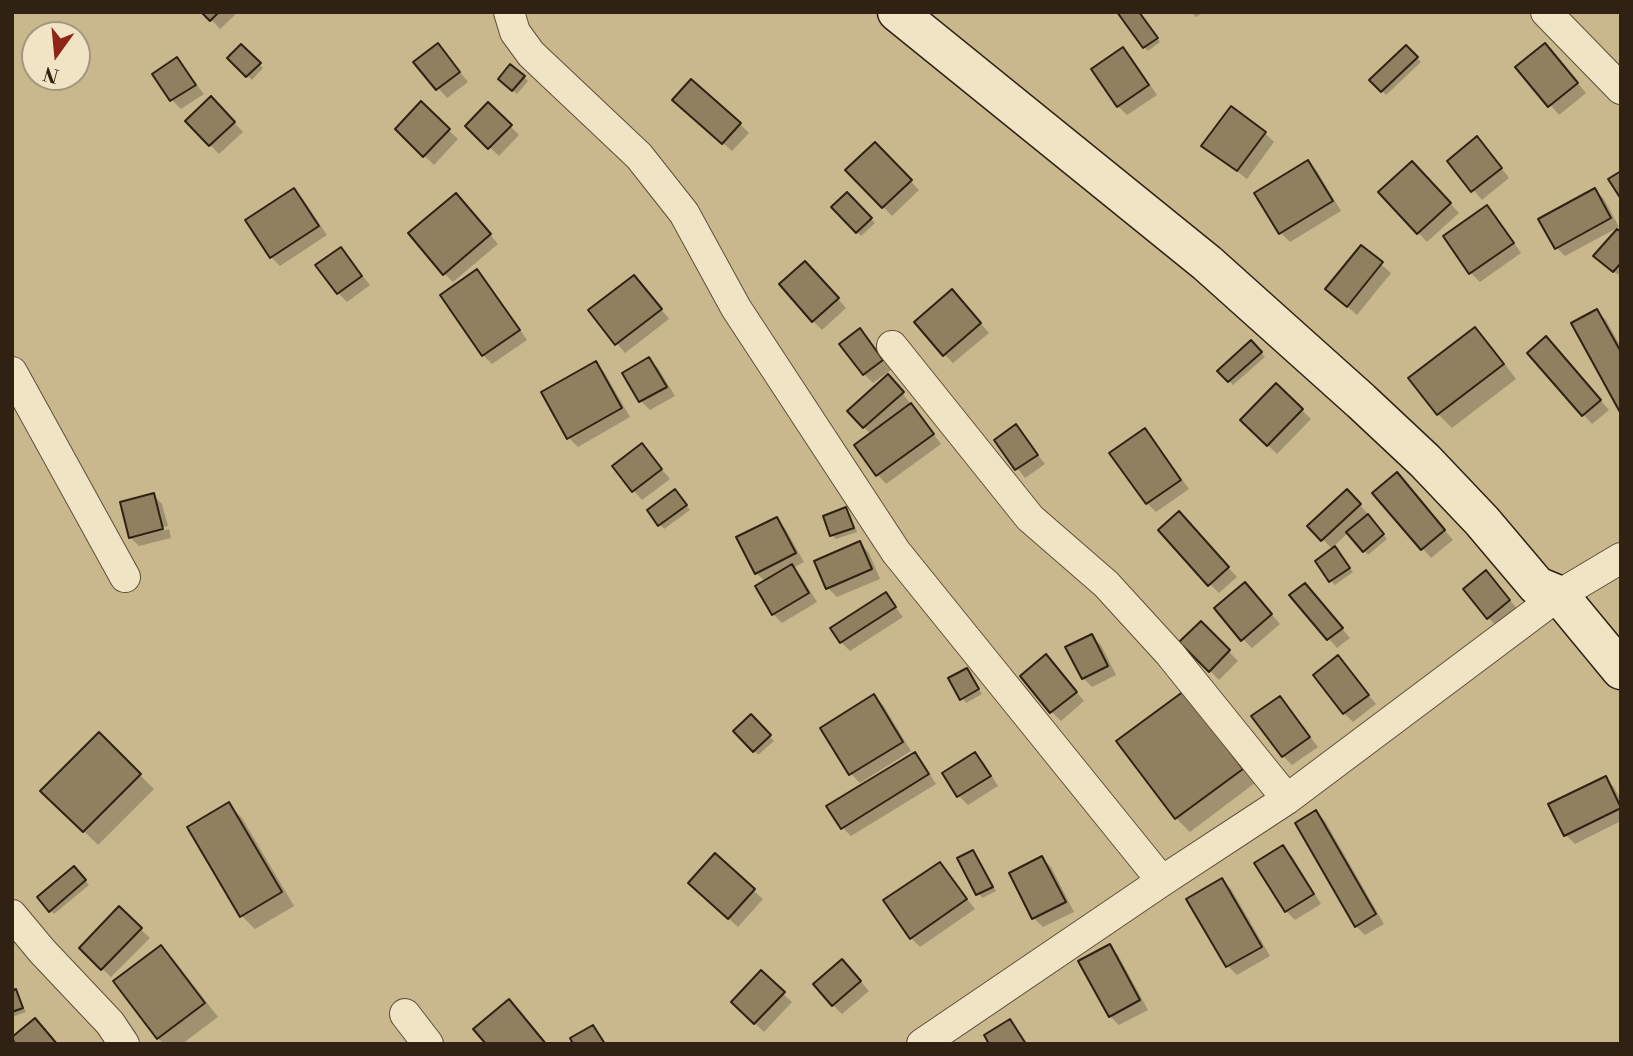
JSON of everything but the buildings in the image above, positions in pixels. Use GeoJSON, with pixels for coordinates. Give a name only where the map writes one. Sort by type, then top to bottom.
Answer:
{"type":"FeatureCollection","features":[{"type":"Feature","properties":{"kind":"main road"},"geometry":{"type":"LineString","coordinates":[[900,13],[1207,263],[1425,461],[1482,521],[1537,586],[1559,595],[1621,670]]}},
{"type":"Feature","properties":{"kind":"street"},"geometry":{"type":"LineString","coordinates":[[509,12],[515,32],[531,54],[639,156],[684,213],[736,308],[896,552],[1162,881]]}},
{"type":"Feature","properties":{"kind":"street"},"geometry":{"type":"LineString","coordinates":[[1546,12],[1621,89]]}},
{"type":"Feature","properties":{"kind":"street"},"geometry":{"type":"LineString","coordinates":[[892,346],[987,461],[1030,518],[1106,584],[1161,644],[1287,799]]}},
{"type":"Feature","properties":{"kind":"street"},"geometry":{"type":"LineString","coordinates":[[12,372],[125,577]]}},
{"type":"Feature","properties":{"kind":"street"},"geometry":{"type":"LineString","coordinates":[[922,1044],[1287,799],[1559,595],[1621,558]]}},
{"type":"Feature","properties":{"kind":"street"},"geometry":{"type":"LineString","coordinates":[[12,915],[110,1023],[124,1044]]}},
{"type":"Feature","properties":{"kind":"street"},"geometry":{"type":"LineString","coordinates":[[405,1014],[428,1044]]}},
{"type":"Feature","properties":{"kind":"shaded area"},"geometry":{"type":"Polygon","coordinates":[[[12,12],[1621,12],[1621,1044],[12,1044],[12,12]]]}}]}
